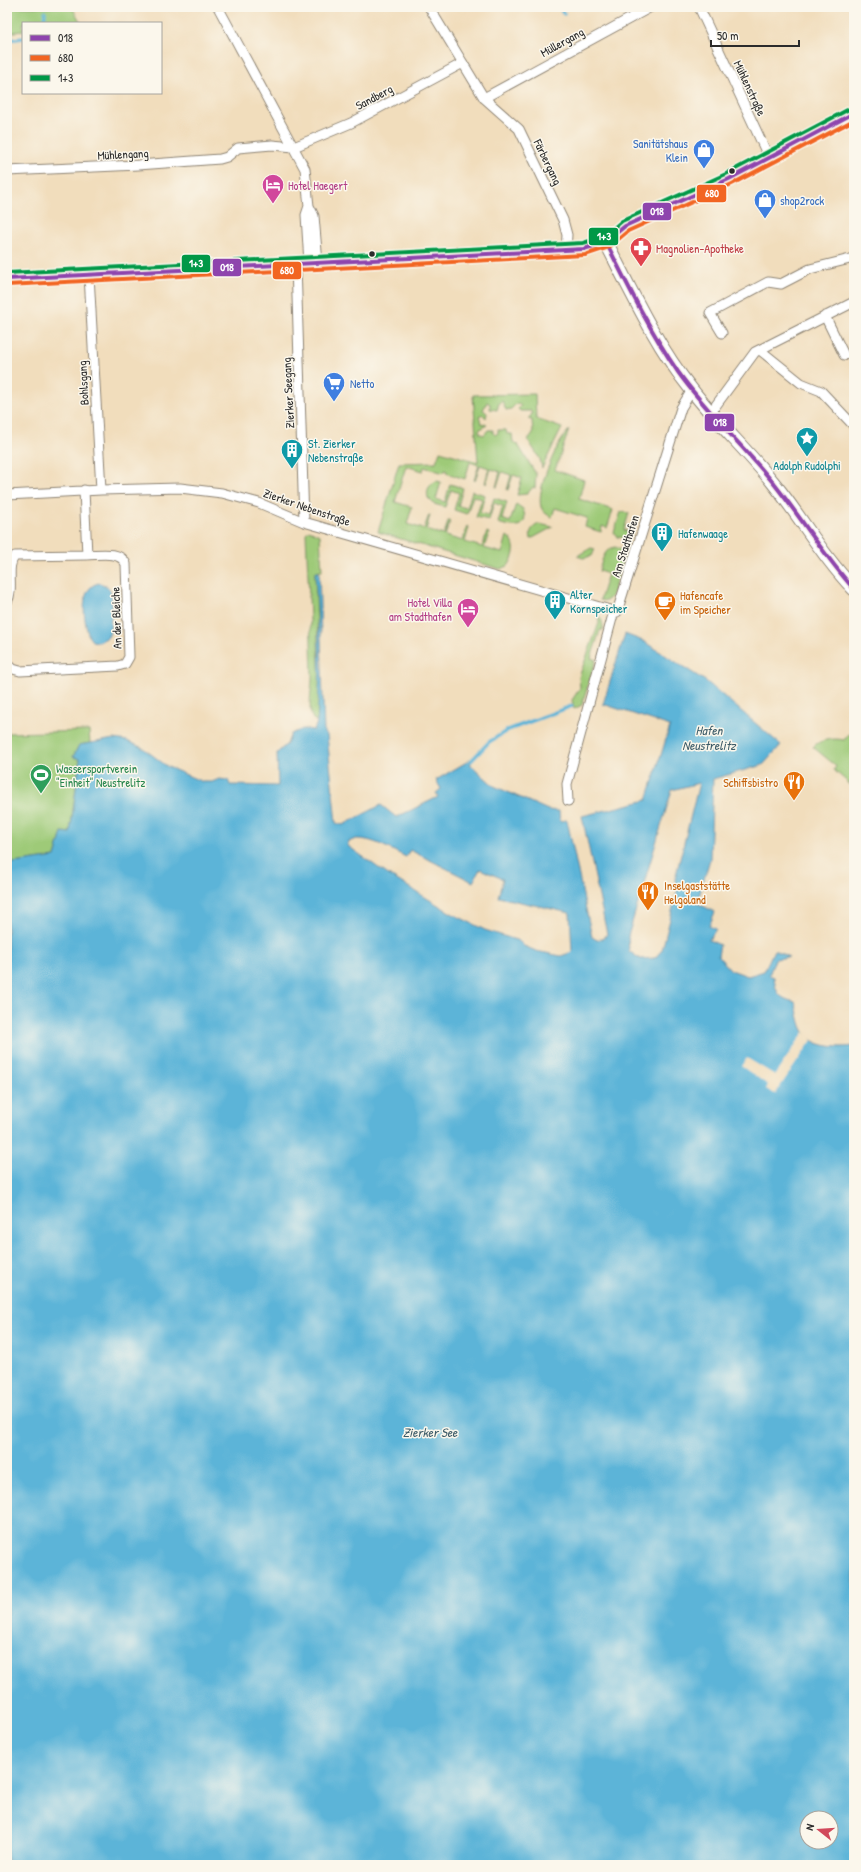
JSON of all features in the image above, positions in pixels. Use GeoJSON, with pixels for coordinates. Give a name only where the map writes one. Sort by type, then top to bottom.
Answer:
{"type":"FeatureCollection","features":[{"type":"Feature","properties":{"kind":"main road"},"geometry":{"type":"LineString","coordinates":[[7,279],[584,249],[606,242],[655,336],[692,390],[775,485],[829,560],[854,589]]}},
{"type":"Feature","properties":{"kind":"street"},"geometry":{"type":"LineString","coordinates":[[218,7],[305,169],[309,206],[306,215],[313,263]]}},
{"type":"Feature","properties":{"kind":"street"},"geometry":{"type":"LineString","coordinates":[[429,7],[484,98]]}},
{"type":"Feature","properties":{"kind":"street","name":"Müllergang"},"geometry":{"type":"LineString","coordinates":[[484,98],[651,7]]}},
{"type":"Feature","properties":{"kind":"street","name":"Mühlenstraße"},"geometry":{"type":"LineString","coordinates":[[699,7],[769,158]]}},
{"type":"Feature","properties":{"kind":"street","name":"Sandberg"},"geometry":{"type":"LineString","coordinates":[[238,148],[272,145],[294,147],[351,123],[463,63]]}},
{"type":"Feature","properties":{"kind":"street","name":"Färbergang"},"geometry":{"type":"LineString","coordinates":[[484,98],[519,129],[563,220],[567,235],[566,250]]}},
{"type":"Feature","properties":{"kind":"street"},"geometry":{"type":"LineString","coordinates":[[606,242],[625,226],[729,179],[854,113]]}},
{"type":"Feature","properties":{"kind":"street","name":"Mühlengang"},"geometry":{"type":"LineString","coordinates":[[7,171],[138,165],[220,159],[227,157],[238,148]]}},
{"type":"Feature","properties":{"kind":"street"},"geometry":{"type":"LineString","coordinates":[[722,333],[710,313],[768,282],[781,284],[810,270],[854,258]]}},
{"type":"Feature","properties":{"kind":"street","name":"Zierker Seegang"},"geometry":{"type":"LineString","coordinates":[[296,264],[304,522]]}},
{"type":"Feature","properties":{"kind":"street","name":"Bohlsgang"},"geometry":{"type":"LineString","coordinates":[[89,275],[101,490]]}},
{"type":"Feature","properties":{"kind":"street"},"geometry":{"type":"LineString","coordinates":[[711,412],[755,352],[854,302]]}},
{"type":"Feature","properties":{"kind":"street"},"geometry":{"type":"LineString","coordinates":[[825,316],[844,354]]}},
{"type":"Feature","properties":{"kind":"street"},"geometry":{"type":"LineString","coordinates":[[760,350],[801,383],[821,391],[854,426]]}},
{"type":"Feature","properties":{"kind":"street","name":"Am Stadthafen"},"geometry":{"type":"LineString","coordinates":[[568,801],[567,784],[614,610],[617,612],[681,408],[692,390]]}},
{"type":"Feature","properties":{"kind":"street","name":"Zierker Nebenstraße"},"geometry":{"type":"LineString","coordinates":[[7,495],[84,490],[180,488],[222,493],[259,503],[304,522],[530,588],[614,610]]}},
{"type":"Feature","properties":{"kind":"street"},"geometry":{"type":"LineString","coordinates":[[84,490],[87,555]]}},
{"type":"Feature","properties":{"kind":"street","name":"An der Bleiche"},"geometry":{"type":"LineString","coordinates":[[7,602],[11,589],[10,562],[15,556],[117,555],[122,558],[126,564],[130,653],[128,661],[118,666],[20,671],[13,669],[7,664]]}},
{"type":"Feature","properties":{"kind":"green space"},"geometry":{"type":"Polygon","coordinates":[[[7,7],[72,7],[80,22],[22,22],[22,31],[7,33],[7,7]]]}},
{"type":"Feature","properties":{"kind":"green space"},"geometry":{"type":"Polygon","coordinates":[[[535,394],[536,419],[562,428],[542,468],[540,459],[528,440],[533,433],[532,420],[528,419],[532,414],[531,411],[520,411],[518,409],[521,406],[517,403],[511,409],[506,410],[502,401],[499,403],[497,410],[490,409],[490,404],[487,402],[483,410],[487,413],[486,418],[482,414],[479,417],[481,423],[487,425],[479,430],[480,434],[484,435],[488,430],[493,430],[495,435],[498,433],[498,430],[506,430],[507,434],[512,434],[513,442],[518,445],[536,474],[535,488],[533,487],[527,494],[517,495],[522,478],[513,475],[507,490],[511,475],[502,472],[496,487],[500,472],[491,469],[486,484],[489,468],[480,465],[475,481],[474,480],[479,465],[470,462],[465,479],[446,473],[447,471],[445,470],[444,473],[424,467],[423,471],[406,466],[395,502],[412,507],[407,524],[424,529],[430,515],[426,530],[444,535],[448,521],[450,521],[445,536],[463,541],[467,526],[469,527],[465,542],[482,547],[487,532],[489,533],[484,548],[502,553],[507,536],[514,546],[514,554],[508,566],[500,569],[378,532],[399,463],[436,462],[440,451],[478,462],[473,395],[535,394]]]}},
{"type":"Feature","properties":{"kind":"green space"},"geometry":{"type":"Polygon","coordinates":[[[569,430],[555,470],[584,480],[579,499],[613,510],[607,528],[602,526],[601,532],[585,527],[587,518],[555,508],[552,517],[545,513],[541,507],[541,489],[548,467],[558,445],[569,430]]]}},
{"type":"Feature","properties":{"kind":"green space"},"geometry":{"type":"Polygon","coordinates":[[[437,481],[441,482],[436,499],[445,502],[450,484],[463,488],[458,506],[467,508],[472,491],[485,495],[480,513],[489,515],[494,498],[507,502],[502,519],[510,522],[516,504],[523,509],[525,516],[524,521],[518,526],[508,526],[498,523],[503,506],[494,503],[489,520],[476,517],[482,499],[473,496],[467,514],[454,510],[459,493],[451,490],[445,507],[434,504],[428,498],[427,492],[430,486],[437,481]]]}},
{"type":"Feature","properties":{"kind":"green space"},"geometry":{"type":"Polygon","coordinates":[[[621,512],[629,513],[624,530],[633,533],[629,538],[617,537],[614,532],[621,512]]]}},
{"type":"Feature","properties":{"kind":"green space"},"geometry":{"type":"Polygon","coordinates":[[[539,524],[553,527],[531,539],[530,534],[532,530],[539,524]]]}},
{"type":"Feature","properties":{"kind":"green space"},"geometry":{"type":"Polygon","coordinates":[[[309,530],[320,535],[322,571],[315,572],[320,686],[318,722],[313,719],[310,711],[312,677],[306,533],[309,530]]]}},
{"type":"Feature","properties":{"kind":"green space"},"geometry":{"type":"Polygon","coordinates":[[[615,547],[620,549],[625,554],[612,596],[606,601],[600,600],[608,574],[599,571],[602,560],[608,550],[615,547]]]}},
{"type":"Feature","properties":{"kind":"green space"},"geometry":{"type":"Polygon","coordinates":[[[591,548],[595,549],[592,556],[583,558],[577,556],[591,548]]]}},
{"type":"Feature","properties":{"kind":"green space"},"geometry":{"type":"Polygon","coordinates":[[[598,616],[602,621],[603,630],[600,630],[591,658],[596,660],[582,705],[574,709],[572,700],[580,688],[579,677],[599,623],[598,616]]]}},
{"type":"Feature","properties":{"kind":"green space"},"geometry":{"type":"Polygon","coordinates":[[[854,728],[854,788],[834,770],[836,766],[813,747],[819,742],[827,740],[844,740],[854,728]]]}},
{"type":"Feature","properties":{"kind":"green space","name":"Wassersportverein \"Einheit\" Neustrelitz"},"geometry":{"type":"Polygon","coordinates":[[[89,731],[90,743],[79,745],[73,757],[80,758],[70,833],[62,832],[55,857],[7,864],[7,733],[89,731]]]}},
{"type":"Feature","properties":{"kind":"water","name":"Zierker See"},"geometry":{"type":"Polygon","coordinates":[[[315,572],[319,572],[324,733],[327,735],[336,823],[343,825],[381,805],[396,817],[399,816],[438,797],[436,793],[441,789],[436,780],[470,760],[471,765],[494,786],[548,810],[559,811],[560,821],[567,820],[592,937],[597,940],[604,938],[607,934],[582,816],[647,800],[670,726],[603,704],[625,634],[643,641],[707,682],[781,745],[763,765],[713,779],[710,859],[697,903],[715,912],[709,926],[716,929],[709,940],[720,945],[718,956],[731,970],[748,976],[764,971],[774,950],[789,957],[775,959],[769,975],[774,977],[779,994],[785,999],[795,1002],[804,1032],[814,1041],[827,1046],[854,1046],[854,1865],[7,1865],[7,864],[55,857],[62,832],[70,833],[80,759],[73,757],[79,745],[114,739],[127,741],[143,748],[168,767],[203,782],[212,782],[219,779],[228,780],[230,785],[278,786],[277,753],[287,744],[291,734],[303,729],[314,730],[317,723],[320,670],[315,572]],[[699,783],[672,790],[628,936],[629,951],[640,959],[655,958],[662,950],[677,892],[675,879],[699,783]],[[356,839],[348,842],[348,846],[387,874],[453,914],[485,930],[519,941],[524,946],[536,951],[561,956],[572,952],[570,913],[498,897],[503,879],[480,869],[473,882],[410,850],[406,857],[369,840],[356,839]]]}},
{"type":"Feature","properties":{"kind":"water"},"geometry":{"type":"Polygon","coordinates":[[[99,583],[107,586],[110,590],[112,604],[110,632],[108,637],[99,642],[92,641],[89,637],[84,614],[84,606],[88,591],[92,586],[99,583]]]}},
{"type":"Feature","properties":{"kind":"pier"},"geometry":{"type":"Polygon","coordinates":[[[804,1032],[812,1040],[775,1094],[766,1089],[768,1085],[741,1066],[747,1058],[775,1075],[804,1032]]]}},
{"type":"Feature","properties":{"kind":"waterway"},"geometry":{"type":"LineString","coordinates":[[559,7],[564,14]]}},
{"type":"Feature","properties":{"kind":"waterway"},"geometry":{"type":"LineString","coordinates":[[44,22],[45,12]]}},
{"type":"Feature","properties":{"kind":"waterway"},"geometry":{"type":"LineString","coordinates":[[7,40],[22,38]]}},
{"type":"Feature","properties":{"kind":"waterway"},"geometry":{"type":"LineString","coordinates":[[471,761],[489,742],[508,730],[572,706]]}},
{"type":"Feature","properties":{"kind":"transit line","name":"1+3"},"geometry":{"type":"LineString","coordinates":[[7,273],[583,243],[603,237],[622,221],[726,174],[851,108]]}},
{"type":"Feature","properties":{"kind":"transit line","name":"018"},"geometry":{"type":"LineString","coordinates":[[7,279],[584,249],[606,242],[625,226],[729,179],[854,113]]}},
{"type":"Feature","properties":{"kind":"transit line","name":"680"},"geometry":{"type":"LineString","coordinates":[[7,285],[585,255],[609,247],[628,231],[732,184],[854,120]]}},
{"type":"Feature","properties":{"kind":"transit line","name":"018"},"geometry":{"type":"LineString","coordinates":[[606,242],[631,292],[678,372],[713,415],[775,485],[833,564],[854,589]]}},
{"type":"Feature","properties":{"kind":"place","name":"Sanitätshaus Klein"},"geometry":{"type":"Point","coordinates":[704,170]}},
{"type":"Feature","properties":{"kind":"place","name":"Hotel Haegert"},"geometry":{"type":"Point","coordinates":[273,204]}},
{"type":"Feature","properties":{"kind":"place","name":"shop2rock"},"geometry":{"type":"Point","coordinates":[765,220]}},
{"type":"Feature","properties":{"kind":"place","name":"Magnolien-Apotheke"},"geometry":{"type":"Point","coordinates":[641,268]}},
{"type":"Feature","properties":{"kind":"place","name":"Netto"},"geometry":{"type":"Point","coordinates":[334,402]}},
{"type":"Feature","properties":{"kind":"place","name":"Adolph Rudolphi"},"geometry":{"type":"Point","coordinates":[807,458]}},
{"type":"Feature","properties":{"kind":"place","name":"St. Zierker Nebenstraße"},"geometry":{"type":"Point","coordinates":[292,470]}},
{"type":"Feature","properties":{"kind":"place","name":"Hafenwaage"},"geometry":{"type":"Point","coordinates":[662,552]}},
{"type":"Feature","properties":{"kind":"place","name":"Alter Kornspeicher"},"geometry":{"type":"Point","coordinates":[555,620]}},
{"type":"Feature","properties":{"kind":"place","name":"Hafencafe im Speicher"},"geometry":{"type":"Point","coordinates":[665,622]}},
{"type":"Feature","properties":{"kind":"place","name":"Hotel Villa am Stadthafen"},"geometry":{"type":"Point","coordinates":[468,628]}},
{"type":"Feature","properties":{"kind":"place","name":"Wassersportverein \"Einheit\" Neustrelitz"},"geometry":{"type":"Point","coordinates":[41,794]}},
{"type":"Feature","properties":{"kind":"place","name":"Schiffsbistro"},"geometry":{"type":"Point","coordinates":[794,802]}},
{"type":"Feature","properties":{"kind":"place","name":"Inselgaststätte Helgoland"},"geometry":{"type":"Point","coordinates":[648,912]}},
{"type":"Feature","properties":{"kind":"water label","name":"Hafen Neustrelitz"},"geometry":{"type":"Point","coordinates":[709,738]}}]}
